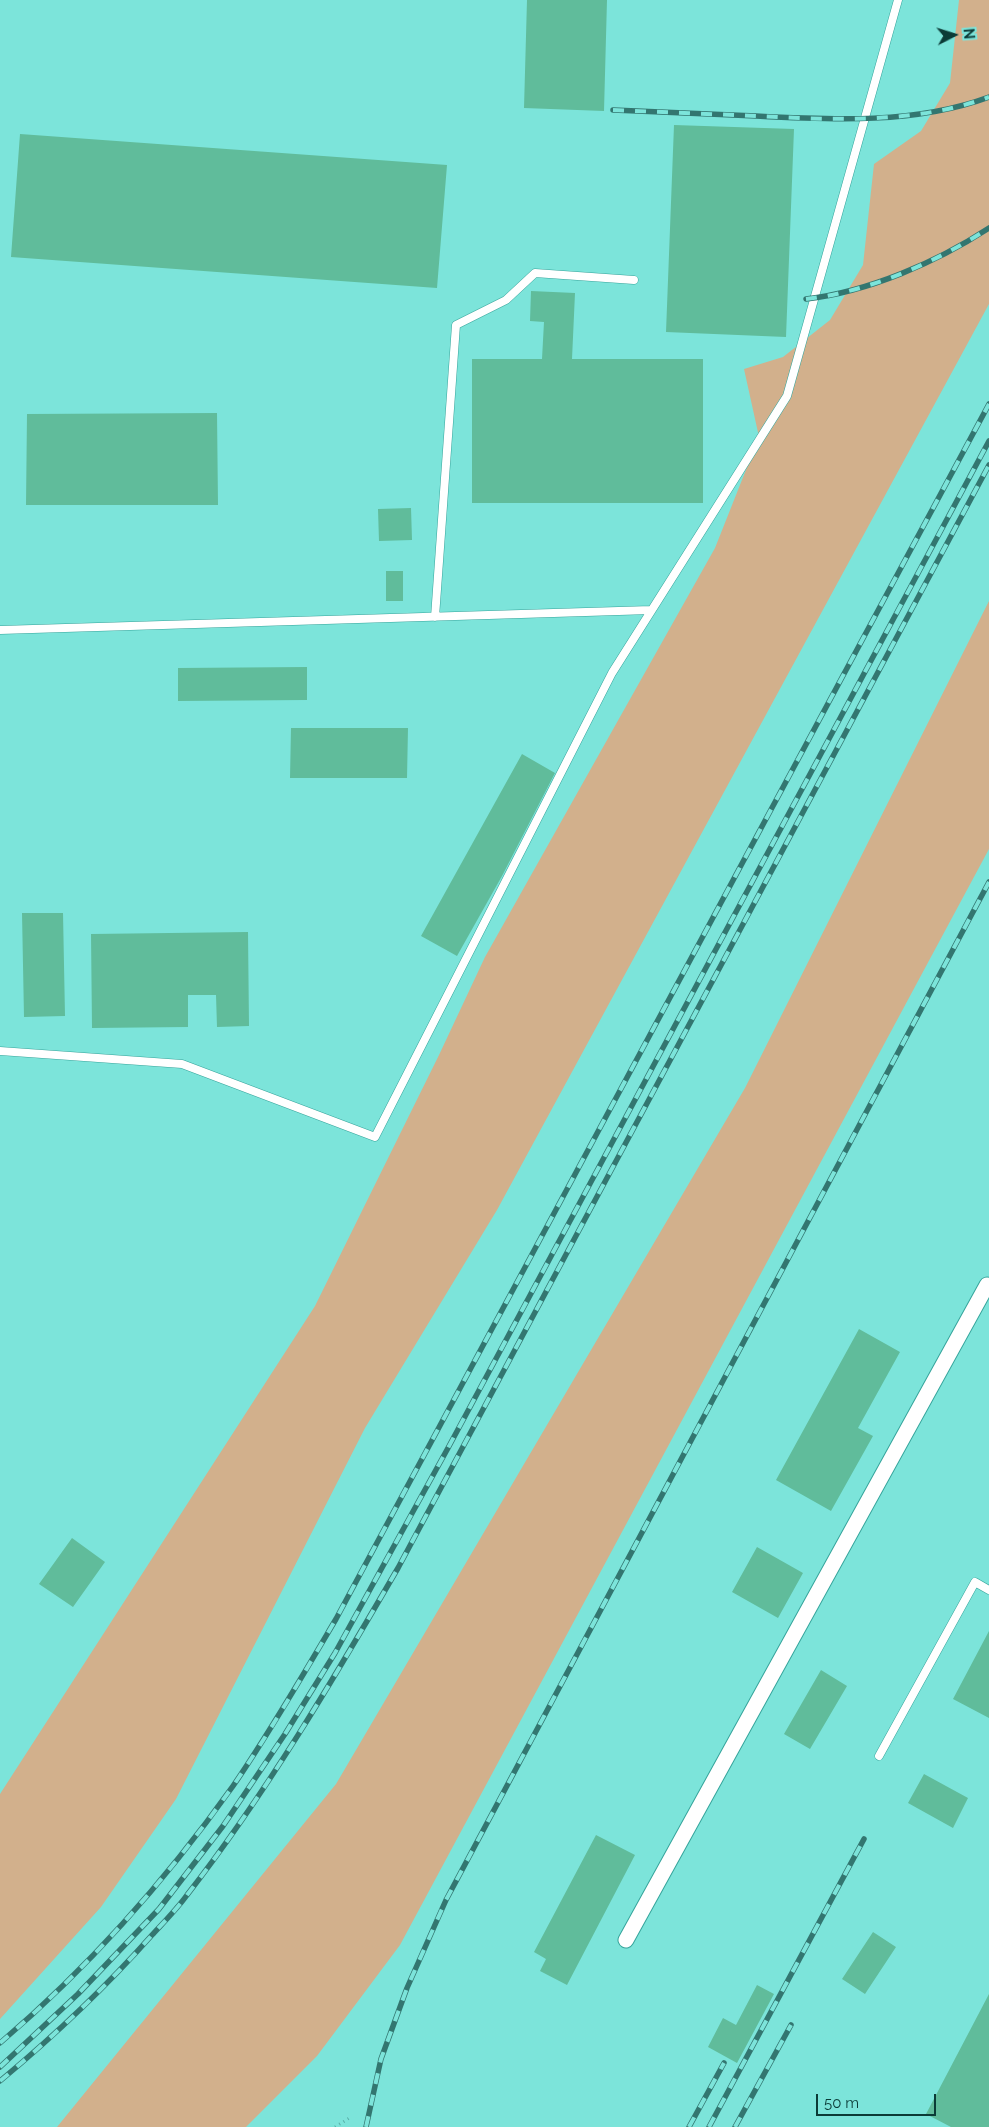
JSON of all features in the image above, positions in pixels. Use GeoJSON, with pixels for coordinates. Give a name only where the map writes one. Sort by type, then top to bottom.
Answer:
{"type":"FeatureCollection","features":[{"type":"Feature","properties":{"kind":"street"},"geometry":{"type":"LineString","coordinates":[[626,1940],[987,1285],[989,1286]]}},
{"type":"Feature","properties":{"kind":"lane"},"geometry":{"type":"LineString","coordinates":[[0,1051],[182,1064],[375,1137],[612,673],[787,396],[898,0]]}},
{"type":"Feature","properties":{"kind":"lane"},"geometry":{"type":"LineString","coordinates":[[435,617],[456,325],[506,300],[535,273],[634,280]]}},
{"type":"Feature","properties":{"kind":"lane"},"geometry":{"type":"LineString","coordinates":[[0,630],[651,610]]}},
{"type":"Feature","properties":{"kind":"lane"},"geometry":{"type":"LineString","coordinates":[[879,1756],[975,1582],[989,1590]]}},
{"type":"Feature","properties":{"kind":"path"},"geometry":{"type":"LineString","coordinates":[[335,2127],[351,2117]]}},
{"type":"Feature","properties":{"kind":"shaded area"},"geometry":{"type":"Polygon","coordinates":[[[959,0],[989,0],[989,304],[497,1210],[365,1428],[176,1799],[101,1907],[0,2019],[0,1794],[315,1306],[439,1055],[485,957],[715,548],[759,437],[744,369],[783,357],[830,320],[863,265],[874,164],[921,131],[950,83],[959,0]]]}},
{"type":"Feature","properties":{"kind":"shaded area"},"geometry":{"type":"Polygon","coordinates":[[[989,601],[989,849],[400,1945],[317,2056],[246,2127],[57,2127],[336,1784],[745,1088],[989,601]]]}},
{"type":"Feature","properties":{"kind":"building"},"geometry":{"type":"Polygon","coordinates":[[[527,0],[607,0],[604,111],[524,108],[527,0]]]}},
{"type":"Feature","properties":{"kind":"building"},"geometry":{"type":"Polygon","coordinates":[[[674,125],[794,129],[786,337],[666,332],[674,125]]]}},
{"type":"Feature","properties":{"kind":"building"},"geometry":{"type":"Polygon","coordinates":[[[20,134],[447,165],[437,288],[11,257],[20,134]]]}},
{"type":"Feature","properties":{"kind":"building"},"geometry":{"type":"Polygon","coordinates":[[[531,291],[575,293],[572,359],[703,359],[703,503],[472,503],[472,359],[542,359],[544,322],[530,321],[531,291]]]}},
{"type":"Feature","properties":{"kind":"building"},"geometry":{"type":"Polygon","coordinates":[[[217,413],[218,505],[26,505],[27,414],[217,413]]]}},
{"type":"Feature","properties":{"kind":"building"},"geometry":{"type":"Polygon","coordinates":[[[411,508],[412,540],[379,541],[378,509],[411,508]]]}},
{"type":"Feature","properties":{"kind":"building"},"geometry":{"type":"Polygon","coordinates":[[[386,571],[403,571],[403,601],[386,601],[386,571]]]}},
{"type":"Feature","properties":{"kind":"building"},"geometry":{"type":"Polygon","coordinates":[[[307,667],[307,700],[178,701],[178,668],[307,667]]]}},
{"type":"Feature","properties":{"kind":"building"},"geometry":{"type":"Polygon","coordinates":[[[291,728],[408,728],[407,778],[290,778],[291,728]]]}},
{"type":"Feature","properties":{"kind":"building"},"geometry":{"type":"Polygon","coordinates":[[[522,754],[555,773],[502,876],[457,956],[421,936],[522,754]]]}},
{"type":"Feature","properties":{"kind":"building"},"geometry":{"type":"Polygon","coordinates":[[[22,913],[63,913],[65,1016],[24,1017],[22,913]]]}},
{"type":"Feature","properties":{"kind":"building"},"geometry":{"type":"Polygon","coordinates":[[[248,932],[249,1026],[217,1027],[216,995],[188,995],[188,1027],[92,1028],[91,934],[248,932]]]}},
{"type":"Feature","properties":{"kind":"building"},"geometry":{"type":"Polygon","coordinates":[[[859,1329],[900,1352],[858,1428],[873,1436],[831,1511],[776,1480],[859,1329]]]}},
{"type":"Feature","properties":{"kind":"building"},"geometry":{"type":"Polygon","coordinates":[[[72,1538],[105,1562],[73,1607],[39,1584],[72,1538]]]}},
{"type":"Feature","properties":{"kind":"building"},"geometry":{"type":"Polygon","coordinates":[[[757,1547],[803,1573],[778,1618],[732,1592],[757,1547]]]}},
{"type":"Feature","properties":{"kind":"building"},"geometry":{"type":"Polygon","coordinates":[[[989,1631],[989,1718],[953,1699],[989,1631]]]}},
{"type":"Feature","properties":{"kind":"building"},"geometry":{"type":"Polygon","coordinates":[[[821,1670],[847,1686],[810,1749],[784,1734],[821,1670]]]}},
{"type":"Feature","properties":{"kind":"building"},"geometry":{"type":"Polygon","coordinates":[[[924,1774],[968,1798],[953,1828],[908,1803],[924,1774]]]}},
{"type":"Feature","properties":{"kind":"building"},"geometry":{"type":"Polygon","coordinates":[[[596,1835],[635,1855],[567,1985],[540,1971],[546,1959],[534,1952],[596,1835]]]}},
{"type":"Feature","properties":{"kind":"building"},"geometry":{"type":"Polygon","coordinates":[[[873,1932],[896,1947],[865,1994],[842,1979],[873,1932]]]}},
{"type":"Feature","properties":{"kind":"building"},"geometry":{"type":"Polygon","coordinates":[[[757,1985],[774,1994],[737,2063],[708,2047],[723,2018],[736,2025],[757,1985]]]}},
{"type":"Feature","properties":{"kind":"building"},"geometry":{"type":"Polygon","coordinates":[[[989,1994],[989,2127],[951,2127],[926,2114],[989,1994]]]}},
{"type":"Feature","properties":{"kind":"railway"},"geometry":{"type":"LineString","coordinates":[[613,110],[815,119],[874,118],[933,112],[989,97]]}},
{"type":"Feature","properties":{"kind":"railway"},"geometry":{"type":"LineString","coordinates":[[806,299],[853,290],[901,274],[925,264],[969,241],[989,228]]}},
{"type":"Feature","properties":{"kind":"railway"},"geometry":{"type":"LineString","coordinates":[[0,2043],[95,1954],[153,1889],[233,1786],[286,1703],[336,1619],[989,404]]}},
{"type":"Feature","properties":{"kind":"railway"},"geometry":{"type":"LineString","coordinates":[[0,2067],[78,1994],[159,1909],[223,1826],[285,1734],[335,1653],[448,1448],[989,441]]}},
{"type":"Feature","properties":{"kind":"railway"},"geometry":{"type":"LineString","coordinates":[[0,2081],[40,2047],[97,1993],[179,1905],[245,1816],[324,1694],[398,1568],[989,465]]}},
{"type":"Feature","properties":{"kind":"railway"},"geometry":{"type":"LineString","coordinates":[[366,2127],[381,2059],[407,1988],[446,1900],[989,882]]}},
{"type":"Feature","properties":{"kind":"railway"},"geometry":{"type":"LineString","coordinates":[[709,2127],[864,1839]]}},
{"type":"Feature","properties":{"kind":"railway"},"geometry":{"type":"LineString","coordinates":[[735,2127],[791,2025]]}},
{"type":"Feature","properties":{"kind":"railway"},"geometry":{"type":"LineString","coordinates":[[689,2127],[724,2063]]}}]}
